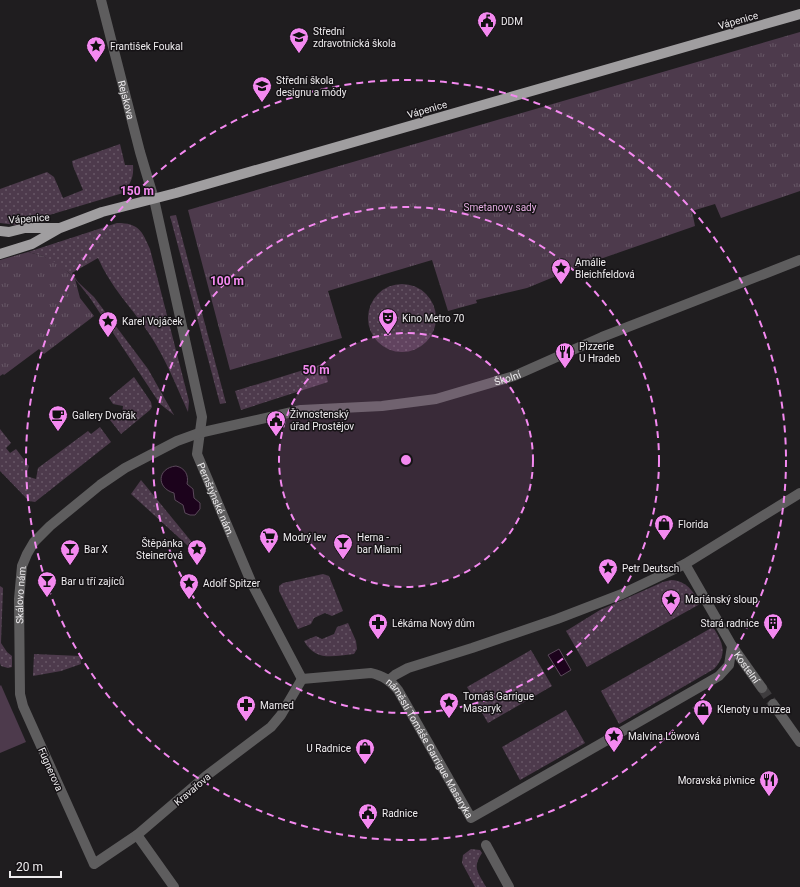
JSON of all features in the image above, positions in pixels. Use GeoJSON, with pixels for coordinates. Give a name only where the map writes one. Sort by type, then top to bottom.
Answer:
{"type":"FeatureCollection","features":[{"type":"Feature","properties":{"kind":"main road","name":"Vápenice"},"geometry":{"type":"LineString","coordinates":[[0,254],[32,244],[60,228],[102,212],[154,199],[800,14]]}},
{"type":"Feature","properties":{"kind":"main road","name":"Vápenice"},"geometry":{"type":"LineString","coordinates":[[0,231],[9,232],[25,228],[60,228]]}},
{"type":"Feature","properties":{"kind":"street","name":"Rejskova"},"geometry":{"type":"LineString","coordinates":[[101,0],[140,152],[154,199],[202,417],[199,433]]}},
{"type":"Feature","properties":{"kind":"street","name":"Školní"},"geometry":{"type":"LineString","coordinates":[[199,433],[300,410],[382,406],[436,399],[514,376],[602,337],[800,260]]}},
{"type":"Feature","properties":{"kind":"street","name":"Skálovo nám."},"geometry":{"type":"LineString","coordinates":[[19,672],[19,599],[22,566],[34,542],[50,526],[95,489],[126,468],[177,441],[199,433]]}},
{"type":"Feature","properties":{"kind":"street","name":"Pernštýnské nám."},"geometry":{"type":"LineString","coordinates":[[199,433],[198,454],[206,476],[252,584],[302,679]]}},
{"type":"Feature","properties":{"kind":"street","name":"náměstí Tomáše Garrigue Masaryka"},"geometry":{"type":"LineString","coordinates":[[732,646],[728,665],[719,676],[471,818],[398,690],[389,680],[408,668],[472,648],[596,605],[685,564],[800,493]]}},
{"type":"Feature","properties":{"kind":"street"},"geometry":{"type":"LineString","coordinates":[[685,564],[732,646]]}},
{"type":"Feature","properties":{"kind":"street","name":"Kostelní"},"geometry":{"type":"LineString","coordinates":[[732,646],[762,688]]}},
{"type":"Feature","properties":{"kind":"street","name":"Fügnerova"},"geometry":{"type":"LineString","coordinates":[[19,672],[20,694],[23,706],[94,864]]}},
{"type":"Feature","properties":{"kind":"street"},"geometry":{"type":"LineString","coordinates":[[302,679],[371,673],[389,680]]}},
{"type":"Feature","properties":{"kind":"street","name":"Kravařova"},"geometry":{"type":"LineString","coordinates":[[94,864],[137,835],[206,776],[271,727],[285,708],[302,679]]}},
{"type":"Feature","properties":{"kind":"street"},"geometry":{"type":"LineString","coordinates":[[773,704],[800,742]]}},
{"type":"Feature","properties":{"kind":"street"},"geometry":{"type":"LineString","coordinates":[[137,835],[174,887]]}},
{"type":"Feature","properties":{"kind":"street"},"geometry":{"type":"LineString","coordinates":[[486,845],[509,887]]}},
{"type":"Feature","properties":{"kind":"green space","name":"Smetanovy sady"},"geometry":{"type":"Polygon","coordinates":[[[800,32],[800,191],[721,218],[715,204],[692,211],[695,226],[583,265],[527,288],[476,300],[477,303],[448,311],[432,260],[328,291],[342,338],[230,370],[188,210],[800,32]]]}},
{"type":"Feature","properties":{"kind":"green space"},"geometry":{"type":"Polygon","coordinates":[[[120,144],[125,165],[133,165],[131,180],[123,193],[16,225],[0,223],[0,189],[47,172],[54,177],[63,198],[83,190],[72,161],[120,144]]]}},
{"type":"Feature","properties":{"kind":"green space"},"geometry":{"type":"Polygon","coordinates":[[[176,215],[226,403],[220,404],[170,216],[176,215]]]}},
{"type":"Feature","properties":{"kind":"green space"},"geometry":{"type":"Polygon","coordinates":[[[117,223],[135,226],[139,229],[145,237],[150,249],[189,401],[188,412],[160,351],[108,278],[98,258],[72,273],[78,282],[94,297],[148,369],[174,415],[160,404],[90,298],[75,279],[68,272],[43,256],[28,252],[117,223]]]}},
{"type":"Feature","properties":{"kind":"green space"},"geometry":{"type":"Polygon","coordinates":[[[28,252],[43,256],[57,263],[68,272],[75,279],[80,298],[94,316],[44,354],[39,349],[4,375],[3,374],[0,376],[0,260],[28,252]]]}},
{"type":"Feature","properties":{"kind":"green space"},"geometry":{"type":"Polygon","coordinates":[[[395,284],[409,284],[421,289],[431,299],[436,311],[436,325],[431,337],[421,347],[409,352],[395,352],[383,347],[373,337],[368,325],[368,311],[373,299],[383,289],[395,284]]]}},
{"type":"Feature","properties":{"kind":"green space"},"geometry":{"type":"Polygon","coordinates":[[[323,364],[328,382],[241,410],[235,391],[323,364]]]}},
{"type":"Feature","properties":{"kind":"green space"},"geometry":{"type":"Polygon","coordinates":[[[134,377],[151,402],[152,407],[121,434],[110,420],[122,414],[123,406],[113,404],[109,398],[134,377]]]}},
{"type":"Feature","properties":{"kind":"green space"},"geometry":{"type":"Polygon","coordinates":[[[100,427],[111,442],[35,502],[29,501],[0,471],[0,429],[11,443],[6,448],[10,453],[16,449],[29,466],[26,476],[36,479],[38,468],[88,431],[91,434],[100,427]]]}},
{"type":"Feature","properties":{"kind":"green space"},"geometry":{"type":"Polygon","coordinates":[[[141,480],[200,552],[198,555],[131,494],[141,480]]]}},
{"type":"Feature","properties":{"kind":"green space"},"geometry":{"type":"Polygon","coordinates":[[[323,574],[329,576],[343,611],[332,616],[325,613],[314,618],[311,624],[298,629],[279,591],[279,586],[283,583],[323,574]]]}},
{"type":"Feature","properties":{"kind":"green space"},"geometry":{"type":"Polygon","coordinates":[[[671,580],[681,582],[689,588],[700,604],[587,667],[566,631],[600,610],[663,582],[671,580]]]}},
{"type":"Feature","properties":{"kind":"green space"},"geometry":{"type":"Polygon","coordinates":[[[0,586],[3,588],[1,643],[7,652],[12,656],[12,667],[8,668],[1,666],[0,663],[0,586]]]}},
{"type":"Feature","properties":{"kind":"green space"},"geometry":{"type":"Polygon","coordinates":[[[348,623],[356,641],[357,649],[354,654],[332,656],[320,655],[309,648],[304,641],[316,636],[322,639],[334,634],[337,627],[348,623]]]}},
{"type":"Feature","properties":{"kind":"green space"},"geometry":{"type":"Polygon","coordinates":[[[713,627],[722,648],[721,658],[714,669],[619,724],[601,691],[713,627]]]}},
{"type":"Feature","properties":{"kind":"green space"},"geometry":{"type":"Polygon","coordinates":[[[531,650],[552,686],[488,723],[467,687],[531,650]]]}},
{"type":"Feature","properties":{"kind":"green space"},"geometry":{"type":"Polygon","coordinates":[[[34,654],[80,656],[81,664],[61,671],[33,676],[34,654]]]}},
{"type":"Feature","properties":{"kind":"green space"},"geometry":{"type":"Polygon","coordinates":[[[1,685],[26,742],[0,753],[0,686],[1,685]]]}},
{"type":"Feature","properties":{"kind":"green space"},"geometry":{"type":"Polygon","coordinates":[[[566,710],[585,743],[520,780],[502,747],[566,710]]]}},
{"type":"Feature","properties":{"kind":"green space"},"geometry":{"type":"Polygon","coordinates":[[[471,849],[480,850],[482,853],[477,863],[477,870],[486,887],[475,887],[462,863],[463,855],[471,849]]]}},
{"type":"Feature","properties":{"kind":"shaded area"},"geometry":{"type":"Polygon","coordinates":[[[176,466],[182,468],[186,472],[187,484],[193,489],[194,498],[200,503],[200,509],[195,515],[185,513],[183,505],[175,500],[174,493],[164,487],[162,483],[161,478],[165,470],[176,466]]]}},
{"type":"Feature","properties":{"kind":"shaded area"},"geometry":{"type":"Polygon","coordinates":[[[559,649],[571,670],[561,676],[548,655],[559,649]]]}},
{"type":"Feature","properties":{"kind":"tunnel"},"geometry":{"type":"LineString","coordinates":[[762,688],[773,704]]}},
{"type":"Feature","properties":{"kind":"place","name":"DDM"},"geometry":{"type":"Point","coordinates":[487,38]}},
{"type":"Feature","properties":{"kind":"place","name":"Střední zdravotnícká škola"},"geometry":{"type":"Point","coordinates":[299,54]}},
{"type":"Feature","properties":{"kind":"place","name":"František Foukal"},"geometry":{"type":"Point","coordinates":[96,63]}},
{"type":"Feature","properties":{"kind":"place","name":"Střední škola designu a módy"},"geometry":{"type":"Point","coordinates":[262,103]}},
{"type":"Feature","properties":{"kind":"place","name":"Amálie Bleichfeldová"},"geometry":{"type":"Point","coordinates":[561,285]}},
{"type":"Feature","properties":{"kind":"place","name":"Kino Metro 70"},"geometry":{"type":"Point","coordinates":[388,335]}},
{"type":"Feature","properties":{"kind":"place","name":"Karel Vojáček"},"geometry":{"type":"Point","coordinates":[108,338]}},
{"type":"Feature","properties":{"kind":"place","name":"Pizzerie U Hradeb"},"geometry":{"type":"Point","coordinates":[565,369]}},
{"type":"Feature","properties":{"kind":"place","name":"Gallery Dvořák"},"geometry":{"type":"Point","coordinates":[58,432]}},
{"type":"Feature","properties":{"kind":"place","name":"Živnostenský úřad Prostějov"},"geometry":{"type":"Point","coordinates":[276,437]}},
{"type":"Feature","properties":{"kind":"place","name":"Florida"},"geometry":{"type":"Point","coordinates":[664,541]}},
{"type":"Feature","properties":{"kind":"place","name":"Modrý lev"},"geometry":{"type":"Point","coordinates":[269,554]}},
{"type":"Feature","properties":{"kind":"place","name":"Herna - bar Miami"},"geometry":{"type":"Point","coordinates":[343,560]}},
{"type":"Feature","properties":{"kind":"place","name":"Bar X"},"geometry":{"type":"Point","coordinates":[70,566]}},
{"type":"Feature","properties":{"kind":"place","name":"Štěpánka Steinerová"},"geometry":{"type":"Point","coordinates":[197,566]}},
{"type":"Feature","properties":{"kind":"place","name":"Petr Deutsch"},"geometry":{"type":"Point","coordinates":[608,585]}},
{"type":"Feature","properties":{"kind":"place","name":"Bar u tří zajíců"},"geometry":{"type":"Point","coordinates":[47,598]}},
{"type":"Feature","properties":{"kind":"place","name":"Adolf Spitzer"},"geometry":{"type":"Point","coordinates":[189,600]}},
{"type":"Feature","properties":{"kind":"place","name":"Mariánský sloup"},"geometry":{"type":"Point","coordinates":[671,616]}},
{"type":"Feature","properties":{"kind":"place","name":"Lékárna Nový dům"},"geometry":{"type":"Point","coordinates":[378,640]}},
{"type":"Feature","properties":{"kind":"place","name":"Stará radnice"},"geometry":{"type":"Point","coordinates":[773,640]}},
{"type":"Feature","properties":{"kind":"place","name":"Tomáš Garrigue Masaryk"},"geometry":{"type":"Point","coordinates":[449,719]}},
{"type":"Feature","properties":{"kind":"place","name":"Mamed"},"geometry":{"type":"Point","coordinates":[246,722]}},
{"type":"Feature","properties":{"kind":"place","name":"Klenoty u muzea"},"geometry":{"type":"Point","coordinates":[703,726]}},
{"type":"Feature","properties":{"kind":"place","name":"Malvína Löwová"},"geometry":{"type":"Point","coordinates":[614,753]}},
{"type":"Feature","properties":{"kind":"place","name":"U Radnice"},"geometry":{"type":"Point","coordinates":[365,765]}},
{"type":"Feature","properties":{"kind":"place","name":"Moravská pivnice"},"geometry":{"type":"Point","coordinates":[769,797]}},
{"type":"Feature","properties":{"kind":"place","name":"Radnice"},"geometry":{"type":"Point","coordinates":[368,830]}}]}
